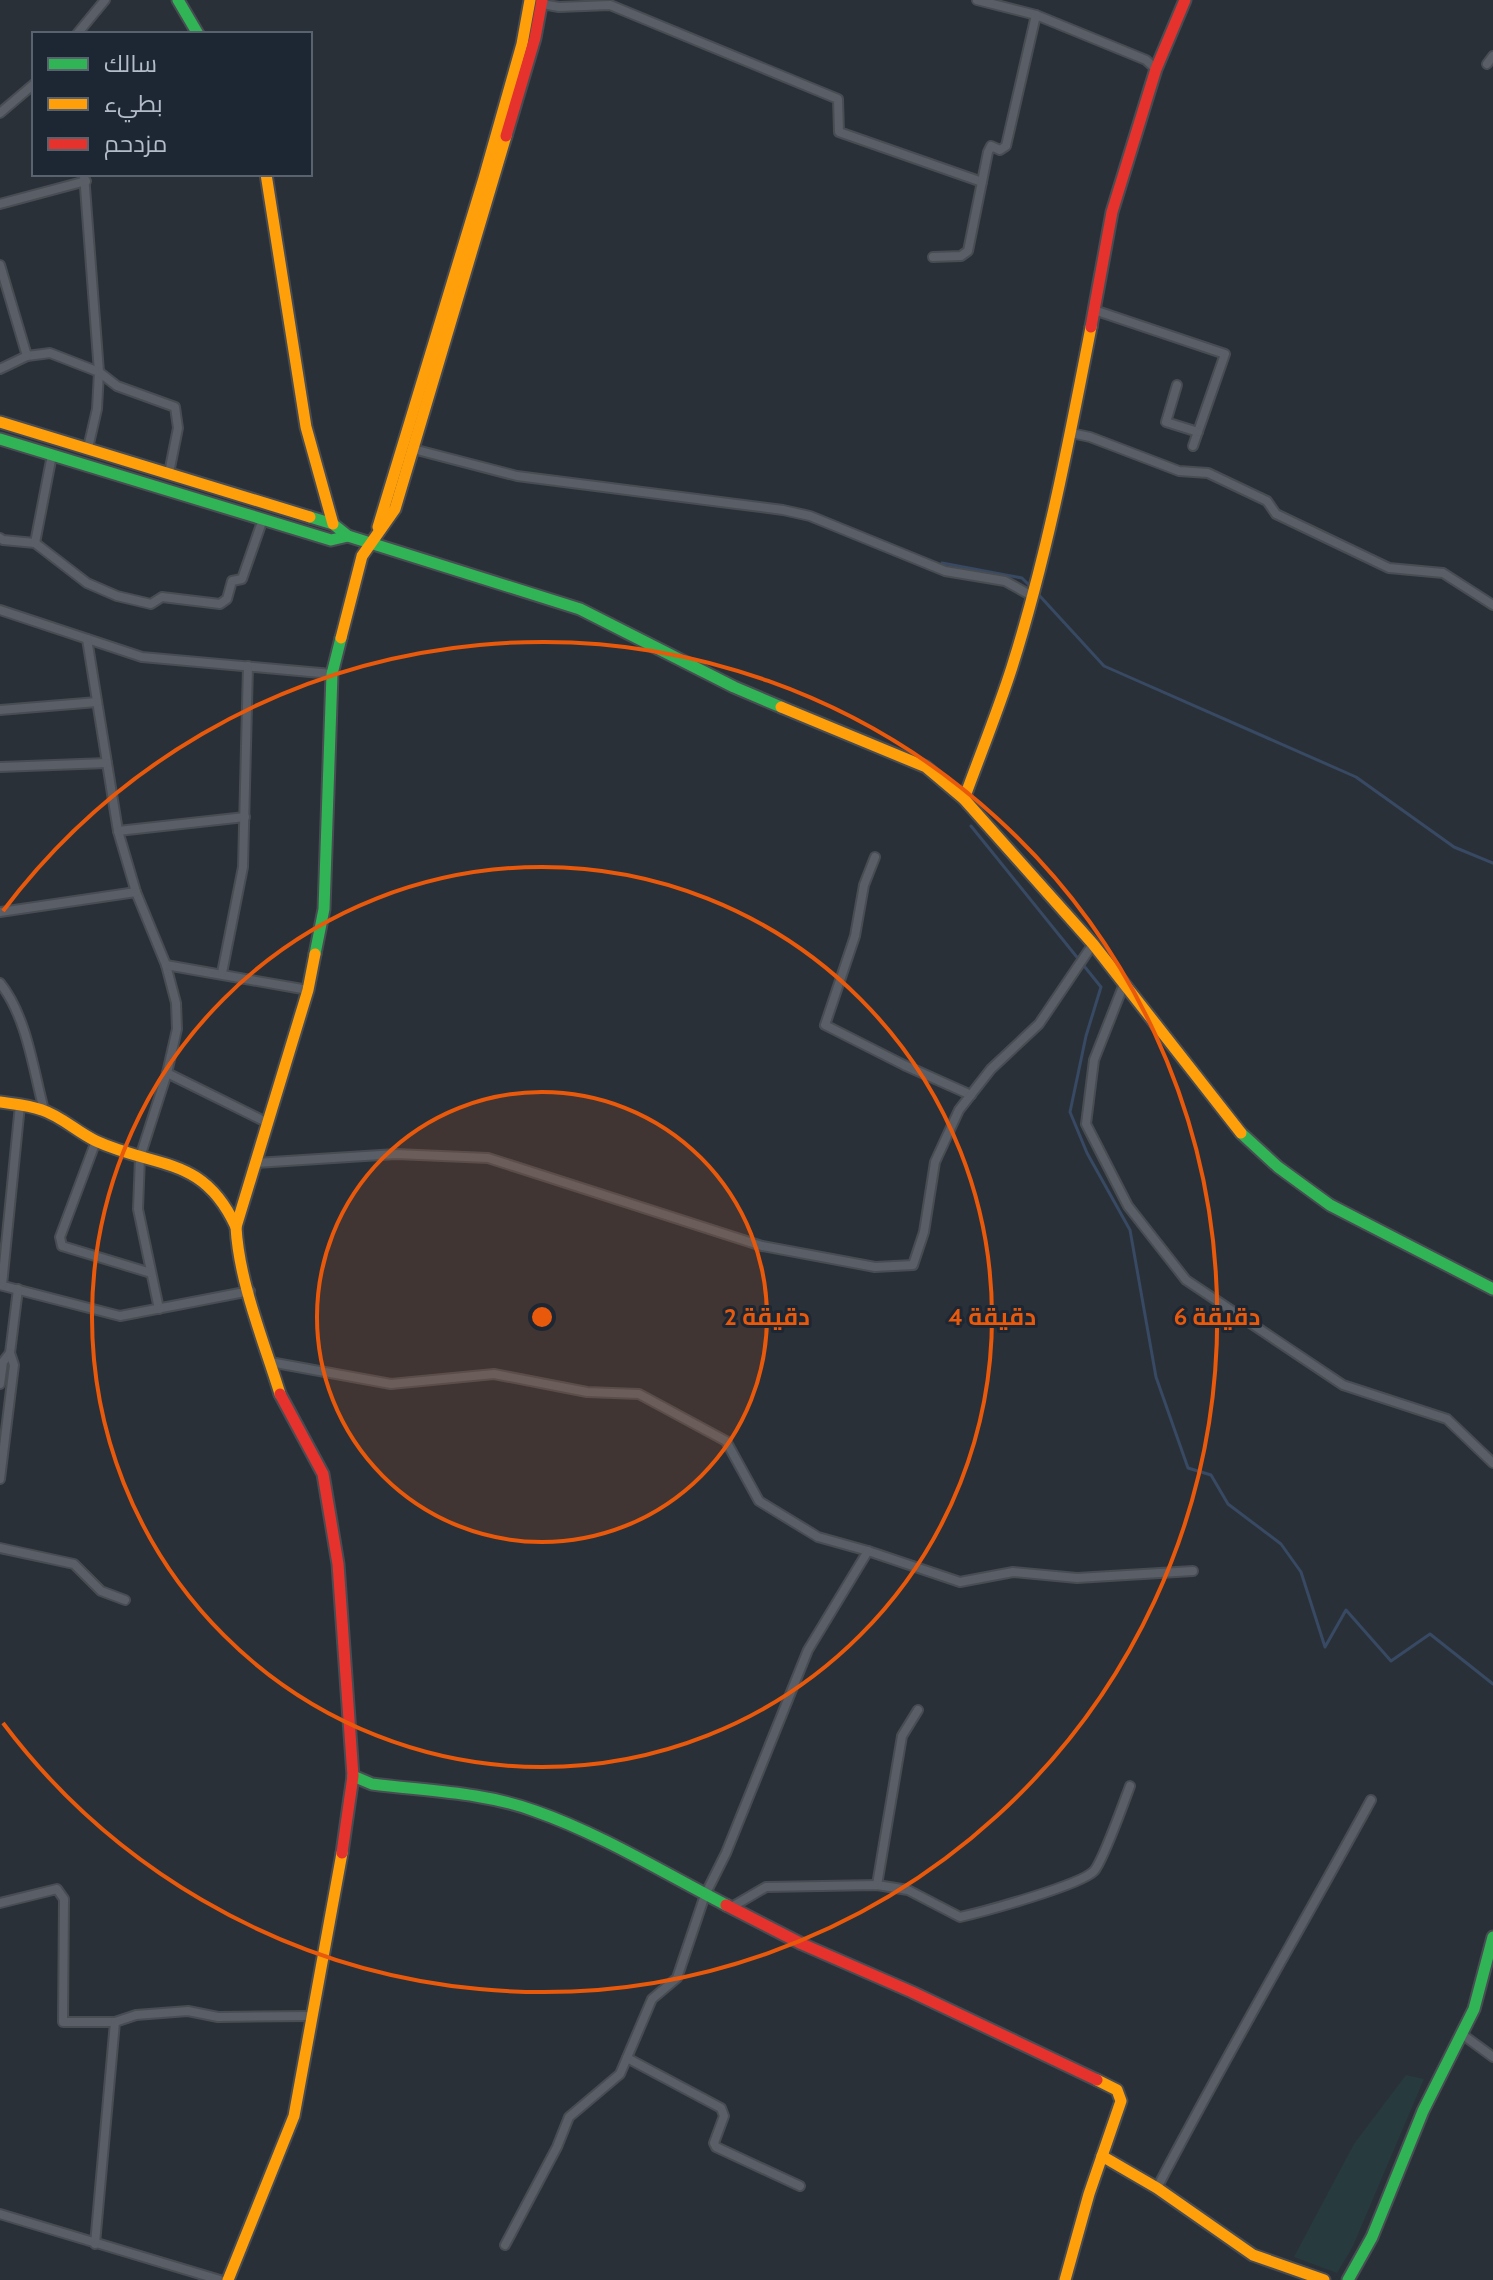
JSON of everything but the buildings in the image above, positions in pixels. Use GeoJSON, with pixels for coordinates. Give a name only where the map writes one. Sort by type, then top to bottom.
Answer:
{"type":"FeatureCollection","features":[{"type":"Feature","properties":{"kind":"main road"},"geometry":{"type":"LineString","coordinates":[[178,0],[197,32]]}},
{"type":"Feature","properties":{"kind":"main road"},"geometry":{"type":"LineString","coordinates":[[372,543],[484,178],[522,44],[530,0]]}},
{"type":"Feature","properties":{"kind":"main road"},"geometry":{"type":"LineString","coordinates":[[964,799],[1012,668],[1032,596],[1071,433],[1112,212],[1156,69],[1185,0]]}},
{"type":"Feature","properties":{"kind":"main road"},"geometry":{"type":"LineString","coordinates":[[228,2280],[294,2116],[345,1840],[353,1776],[338,1564],[323,1474],[281,1397],[237,1243],[236,1227],[308,990],[324,909],[332,674],[362,556],[395,509],[535,38],[542,2]]}},
{"type":"Feature","properties":{"kind":"main road"},"geometry":{"type":"LineString","coordinates":[[266,176],[306,427],[333,524]]}},
{"type":"Feature","properties":{"kind":"main road"},"geometry":{"type":"LineString","coordinates":[[0,422],[333,524],[348,536],[580,609],[734,687],[926,767],[964,799],[1093,944],[1235,1128],[1278,1167],[1330,1205],[1493,1289]]}},
{"type":"Feature","properties":{"kind":"main road"},"geometry":{"type":"LineString","coordinates":[[0,439],[331,540],[348,536]]}},
{"type":"Feature","properties":{"kind":"main road"},"geometry":{"type":"LineString","coordinates":[[0,1102],[44,1110],[96,1141],[188,1171],[207,1184],[225,1203],[236,1227]]}},
{"type":"Feature","properties":{"kind":"main road"},"geometry":{"type":"LineString","coordinates":[[353,1776],[372,1784],[497,1800],[533,1810],[602,1839],[730,1908],[1117,2090],[1121,2101],[1065,2280]]}},
{"type":"Feature","properties":{"kind":"main road"},"geometry":{"type":"LineString","coordinates":[[1348,2280],[1372,2237],[1423,2111],[1474,2009],[1493,1937]]}},
{"type":"Feature","properties":{"kind":"main road"},"geometry":{"type":"LineString","coordinates":[[1102,2156],[1157,2188],[1253,2255],[1324,2280]]}},
{"type":"Feature","properties":{"kind":"street"},"geometry":{"type":"LineString","coordinates":[[79,32],[105,0]]}},
{"type":"Feature","properties":{"kind":"street"},"geometry":{"type":"LineString","coordinates":[[977,0],[1036,15],[1146,60],[1156,69]]}},
{"type":"Feature","properties":{"kind":"street"},"geometry":{"type":"LineString","coordinates":[[542,2],[559,7],[611,2],[838,99],[839,132],[982,182]]}},
{"type":"Feature","properties":{"kind":"street"},"geometry":{"type":"LineString","coordinates":[[933,257],[966,255],[989,147],[1000,150],[1006,146],[1036,15]]}},
{"type":"Feature","properties":{"kind":"street"},"geometry":{"type":"LineString","coordinates":[[0,113],[32,86]]}},
{"type":"Feature","properties":{"kind":"street"},"geometry":{"type":"LineString","coordinates":[[0,204],[85,178],[99,372],[97,409],[88,448]]}},
{"type":"Feature","properties":{"kind":"street"},"geometry":{"type":"LineString","coordinates":[[0,265],[27,356]]}},
{"type":"Feature","properties":{"kind":"street"},"geometry":{"type":"LineString","coordinates":[[1094,310],[1225,354],[1193,446]]}},
{"type":"Feature","properties":{"kind":"street"},"geometry":{"type":"LineString","coordinates":[[0,369],[27,356],[50,353],[99,372],[117,386],[175,407],[178,428],[169,473]]}},
{"type":"Feature","properties":{"kind":"street"},"geometry":{"type":"LineString","coordinates":[[1177,385],[1166,422],[1198,432]]}},
{"type":"Feature","properties":{"kind":"street"},"geometry":{"type":"LineString","coordinates":[[1071,433],[1090,437],[1179,471],[1208,473],[1267,501],[1276,514],[1389,568],[1443,573],[1493,605]]}},
{"type":"Feature","properties":{"kind":"street"},"geometry":{"type":"LineString","coordinates":[[413,449],[517,476],[810,516],[945,571],[1005,581],[1032,596]]}},
{"type":"Feature","properties":{"kind":"street"},"geometry":{"type":"LineString","coordinates":[[35,543],[52,455]]}},
{"type":"Feature","properties":{"kind":"street"},"geometry":{"type":"LineString","coordinates":[[0,538],[35,543],[87,583],[117,596],[151,604],[162,597],[220,604],[227,599],[232,581],[242,579],[263,519]]}},
{"type":"Feature","properties":{"kind":"street"},"geometry":{"type":"LineString","coordinates":[[0,610],[142,657],[332,674]]}},
{"type":"Feature","properties":{"kind":"street"},"geometry":{"type":"LineString","coordinates":[[87,639],[118,831],[136,892],[166,965],[176,1003],[177,1029],[167,1073],[140,1157],[138,1209],[159,1309]]}},
{"type":"Feature","properties":{"kind":"street"},"geometry":{"type":"LineString","coordinates":[[222,973],[243,867],[248,666]]}},
{"type":"Feature","properties":{"kind":"street"},"geometry":{"type":"LineString","coordinates":[[0,710],[97,702]]}},
{"type":"Feature","properties":{"kind":"street"},"geometry":{"type":"LineString","coordinates":[[0,767],[107,763]]}},
{"type":"Feature","properties":{"kind":"street"},"geometry":{"type":"LineString","coordinates":[[118,831],[245,817]]}},
{"type":"Feature","properties":{"kind":"street"},"geometry":{"type":"LineString","coordinates":[[875,857],[864,885],[855,936],[825,1025],[971,1095]]}},
{"type":"Feature","properties":{"kind":"street"},"geometry":{"type":"LineString","coordinates":[[0,912],[136,892]]}},
{"type":"Feature","properties":{"kind":"street"},"geometry":{"type":"LineString","coordinates":[[256,1163],[396,1154],[488,1158],[762,1246],[875,1267],[913,1265],[924,1232],[935,1162],[959,1110],[991,1069],[1039,1024],[1093,944]]}},
{"type":"Feature","properties":{"kind":"street"},"geometry":{"type":"LineString","coordinates":[[166,965],[308,990]]}},
{"type":"Feature","properties":{"kind":"street"},"geometry":{"type":"LineString","coordinates":[[0,983],[9,994],[22,1028],[44,1110]]}},
{"type":"Feature","properties":{"kind":"street"},"geometry":{"type":"LineString","coordinates":[[1124,984],[1094,1060],[1086,1124],[1128,1206],[1186,1280],[1343,1385],[1447,1419],[1493,1463]]}},
{"type":"Feature","properties":{"kind":"street"},"geometry":{"type":"LineString","coordinates":[[167,1073],[268,1123]]}},
{"type":"Feature","properties":{"kind":"street"},"geometry":{"type":"LineString","coordinates":[[20,1105],[1,1285],[120,1316],[250,1291]]}},
{"type":"Feature","properties":{"kind":"street"},"geometry":{"type":"LineString","coordinates":[[96,1141],[60,1237],[62,1246],[151,1273]]}},
{"type":"Feature","properties":{"kind":"street"},"geometry":{"type":"LineString","coordinates":[[0,1479],[14,1365],[10,1353],[18,1289]]}},
{"type":"Feature","properties":{"kind":"street"},"geometry":{"type":"LineString","coordinates":[[0,1384],[3,1362],[10,1353]]}},
{"type":"Feature","properties":{"kind":"street"},"geometry":{"type":"LineString","coordinates":[[270,1362],[391,1384],[494,1374],[587,1392],[639,1394],[726,1441],[759,1501],[818,1537],[960,1582],[1013,1572],[1077,1578],[1193,1571]]}},
{"type":"Feature","properties":{"kind":"street"},"geometry":{"type":"LineString","coordinates":[[0,1548],[74,1564],[101,1591],[125,1600]]}},
{"type":"Feature","properties":{"kind":"street"},"geometry":{"type":"LineString","coordinates":[[505,2245],[557,2147],[569,2117],[620,2074],[652,1999],[677,1978],[705,1895],[726,1853],[808,1650],[868,1551]]}},
{"type":"Feature","properties":{"kind":"street"},"geometry":{"type":"LineString","coordinates":[[877,1885],[902,1736],[918,1710]]}},
{"type":"Feature","properties":{"kind":"street"},"geometry":{"type":"LineString","coordinates":[[730,1908],[766,1887],[877,1885],[908,1890],[960,1917],[994,1909],[1081,1879],[1094,1870],[1130,1786]]}},
{"type":"Feature","properties":{"kind":"street"},"geometry":{"type":"LineString","coordinates":[[1157,2188],[1202,2101],[1265,1994],[1371,1800]]}},
{"type":"Feature","properties":{"kind":"street"},"geometry":{"type":"LineString","coordinates":[[0,1903],[57,1889],[64,1899],[63,2022],[115,2022],[136,2015],[188,2011],[218,2017],[312,2016]]}},
{"type":"Feature","properties":{"kind":"street"},"geometry":{"type":"LineString","coordinates":[[95,2244],[115,2022]]}},
{"type":"Feature","properties":{"kind":"street"},"geometry":{"type":"LineString","coordinates":[[1463,2035],[1493,2057]]}},
{"type":"Feature","properties":{"kind":"street"},"geometry":{"type":"LineString","coordinates":[[627,2058],[721,2108],[724,2116],[714,2141],[716,2147],[800,2186]]}},
{"type":"Feature","properties":{"kind":"street"},"geometry":{"type":"LineString","coordinates":[[0,2214],[220,2280]]}},
{"type":"Feature","properties":{"kind":"green space"},"geometry":{"type":"Polygon","coordinates":[[[1406,2075],[1424,2079],[1353,2246],[1337,2273],[1294,2257],[1354,2144],[1406,2075]]]}},
{"type":"Feature","properties":{"kind":"waterway"},"geometry":{"type":"LineString","coordinates":[[942,563],[1022,578],[1030,586]]}},
{"type":"Feature","properties":{"kind":"waterway"},"geometry":{"type":"LineString","coordinates":[[1038,594],[1104,666],[1356,777],[1454,847],[1493,863]]}},
{"type":"Feature","properties":{"kind":"waterway"},"geometry":{"type":"LineString","coordinates":[[971,826],[1101,987],[1086,1036],[1070,1112],[1087,1153],[1130,1230],[1156,1377],[1188,1468],[1211,1475],[1228,1504],[1281,1544],[1301,1572],[1325,1647],[1346,1610],[1391,1661],[1430,1634],[1493,1684]]}},
{"type":"Feature","properties":{"kind":"traffic: fast"},"geometry":{"type":"LineString","coordinates":[[178,0],[197,32]]}},
{"type":"Feature","properties":{"kind":"traffic: fast"},"geometry":{"type":"LineString","coordinates":[[0,439],[331,540],[348,536]]}},
{"type":"Feature","properties":{"kind":"traffic: fast"},"geometry":{"type":"LineString","coordinates":[[310,517],[333,524],[348,536],[580,609],[734,687],[781,707]]}},
{"type":"Feature","properties":{"kind":"traffic: fast"},"geometry":{"type":"LineString","coordinates":[[315,954],[324,909],[332,674],[341,638]]}},
{"type":"Feature","properties":{"kind":"traffic: fast"},"geometry":{"type":"LineString","coordinates":[[1241,1133],[1278,1167],[1330,1205],[1493,1289]]}},
{"type":"Feature","properties":{"kind":"traffic: fast"},"geometry":{"type":"LineString","coordinates":[[353,1776],[372,1784],[475,1796],[535,1811],[608,1842],[726,1905]]}},
{"type":"Feature","properties":{"kind":"traffic: fast"},"geometry":{"type":"LineString","coordinates":[[1348,2280],[1372,2237],[1423,2111],[1474,2009],[1493,1937]]}},
{"type":"Feature","properties":{"kind":"traffic: slow"},"geometry":{"type":"LineString","coordinates":[[378,527],[484,178],[522,44],[530,0]]}},
{"type":"Feature","properties":{"kind":"traffic: slow"},"geometry":{"type":"LineString","coordinates":[[341,638],[362,556],[395,509],[506,136]]}},
{"type":"Feature","properties":{"kind":"traffic: slow"},"geometry":{"type":"LineString","coordinates":[[266,176],[306,427],[333,524]]}},
{"type":"Feature","properties":{"kind":"traffic: slow"},"geometry":{"type":"LineString","coordinates":[[964,799],[1007,684],[1025,625],[1047,541],[1091,327]]}},
{"type":"Feature","properties":{"kind":"traffic: slow"},"geometry":{"type":"LineString","coordinates":[[0,422],[310,517]]}},
{"type":"Feature","properties":{"kind":"traffic: slow"},"geometry":{"type":"LineString","coordinates":[[781,707],[926,767],[964,799],[1093,944],[1241,1133]]}},
{"type":"Feature","properties":{"kind":"traffic: slow"},"geometry":{"type":"LineString","coordinates":[[280,1394],[247,1290],[236,1227],[308,990],[315,954]]}},
{"type":"Feature","properties":{"kind":"traffic: slow"},"geometry":{"type":"LineString","coordinates":[[0,1102],[42,1110],[96,1141],[193,1176],[209,1187],[236,1227]]}},
{"type":"Feature","properties":{"kind":"traffic: slow"},"geometry":{"type":"LineString","coordinates":[[228,2280],[294,2116],[342,1853]]}},
{"type":"Feature","properties":{"kind":"traffic: slow"},"geometry":{"type":"LineString","coordinates":[[1065,2280],[1089,2194],[1121,2101],[1117,2090],[1097,2080]]}},
{"type":"Feature","properties":{"kind":"traffic: slow"},"geometry":{"type":"LineString","coordinates":[[1102,2156],[1157,2188],[1253,2255],[1324,2280]]}},
{"type":"Feature","properties":{"kind":"traffic: jam"},"geometry":{"type":"LineString","coordinates":[[506,136],[535,38],[542,0]]}},
{"type":"Feature","properties":{"kind":"traffic: jam"},"geometry":{"type":"LineString","coordinates":[[1091,327],[1112,212],[1156,69],[1185,0]]}},
{"type":"Feature","properties":{"kind":"traffic: jam"},"geometry":{"type":"LineString","coordinates":[[280,1394],[323,1474],[338,1564],[353,1776],[342,1853]]}},
{"type":"Feature","properties":{"kind":"traffic: jam"},"geometry":{"type":"LineString","coordinates":[[726,1905],[802,1944],[912,1992],[1097,2080]]}}]}
